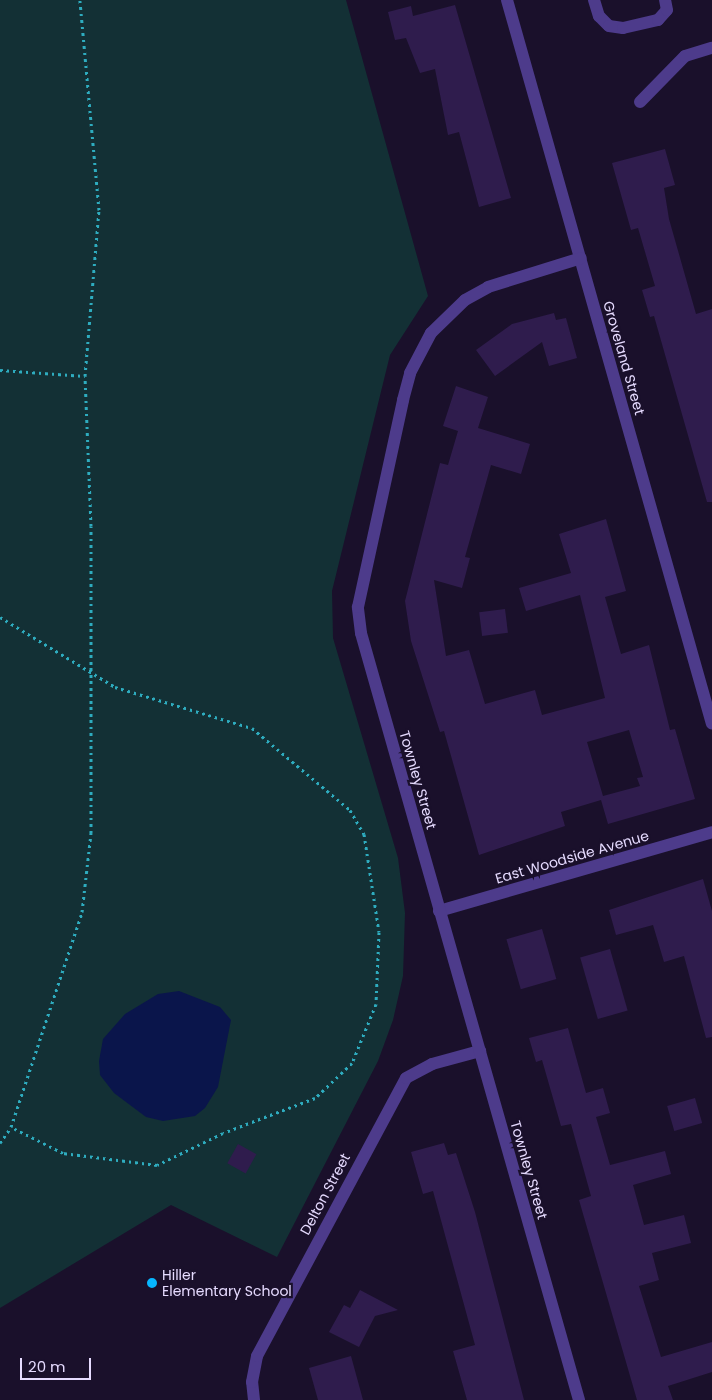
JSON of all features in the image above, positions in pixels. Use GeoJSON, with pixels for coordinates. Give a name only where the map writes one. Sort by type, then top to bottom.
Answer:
{"type":"FeatureCollection","features":[{"type":"Feature","properties":{"kind":"street","name":"Groveland Street"},"geometry":{"type":"LineString","coordinates":[[507,0],[712,724]]}},
{"type":"Feature","properties":{"kind":"street"},"geometry":{"type":"LineString","coordinates":[[594,0],[599,16],[609,26],[623,28],[658,20],[667,10],[665,0]]}},
{"type":"Feature","properties":{"kind":"street"},"geometry":{"type":"LineString","coordinates":[[640,102],[685,56],[712,48]]}},
{"type":"Feature","properties":{"kind":"street","name":"Townley Street"},"geometry":{"type":"LineString","coordinates":[[579,1400],[361,633],[358,606],[363,576],[410,373],[431,333],[453,310],[488,286],[581,258]]}},
{"type":"Feature","properties":{"kind":"street","name":"East Woodside Avenue"},"geometry":{"type":"LineString","coordinates":[[439,911],[712,832]]}},
{"type":"Feature","properties":{"kind":"street","name":"Delton Street"},"geometry":{"type":"LineString","coordinates":[[254,1400],[252,1382],[257,1356],[401,1086],[417,1070],[480,1051]]}},
{"type":"Feature","properties":{"kind":"path"},"geometry":{"type":"LineString","coordinates":[[0,1143],[11,1127],[82,912],[94,783],[85,376],[99,210],[80,0]]}},
{"type":"Feature","properties":{"kind":"path"},"geometry":{"type":"LineString","coordinates":[[0,370],[85,376]]}},
{"type":"Feature","properties":{"kind":"path"},"geometry":{"type":"LineString","coordinates":[[0,617],[114,687],[252,728],[350,810],[364,834],[380,932],[376,1004],[352,1063],[316,1098],[223,1133],[157,1165],[63,1153],[11,1127]]}},
{"type":"Feature","properties":{"kind":"green space"},"geometry":{"type":"Polygon","coordinates":[[[0,0],[346,0],[428,296],[390,355],[332,591],[333,638],[398,858],[405,913],[403,976],[393,1020],[378,1061],[277,1257],[171,1205],[0,1308],[0,0]]]}},
{"type":"Feature","properties":{"kind":"shaded area"},"geometry":{"type":"Polygon","coordinates":[[[179,991],[220,1007],[231,1020],[218,1087],[205,1108],[195,1116],[163,1121],[146,1117],[114,1093],[100,1075],[99,1061],[103,1039],[125,1014],[158,994],[179,991]]]}},
{"type":"Feature","properties":{"kind":"building"},"geometry":{"type":"Polygon","coordinates":[[[455,5],[511,198],[479,207],[459,132],[448,135],[435,69],[420,73],[406,38],[395,40],[388,12],[411,6],[413,16],[455,5]]]}},
{"type":"Feature","properties":{"kind":"building"},"geometry":{"type":"Polygon","coordinates":[[[665,149],[675,185],[664,188],[669,219],[696,314],[712,309],[712,502],[707,502],[654,316],[650,317],[642,290],[655,286],[638,228],[631,230],[612,163],[665,149]]]}},
{"type":"Feature","properties":{"kind":"building"},"geometry":{"type":"Polygon","coordinates":[[[554,313],[556,320],[566,318],[577,358],[549,366],[542,342],[495,376],[476,350],[512,324],[554,313]]]}},
{"type":"Feature","properties":{"kind":"building"},"geometry":{"type":"Polygon","coordinates":[[[456,386],[488,397],[478,428],[530,444],[521,474],[491,465],[465,557],[470,558],[462,588],[434,580],[446,656],[469,650],[485,704],[535,690],[542,715],[605,698],[580,595],[526,611],[519,588],[571,573],[559,534],[606,519],[626,591],[605,597],[621,654],[649,645],[670,730],[675,729],[695,799],[608,824],[601,800],[561,812],[565,826],[479,855],[444,731],[440,732],[411,641],[405,601],[440,463],[448,465],[458,431],[443,426],[456,386]],[[629,730],[587,742],[603,796],[640,786],[637,778],[643,777],[629,730]]]}},
{"type":"Feature","properties":{"kind":"building"},"geometry":{"type":"Polygon","coordinates":[[[505,609],[508,633],[482,636],[479,612],[505,609]]]}},
{"type":"Feature","properties":{"kind":"building"},"geometry":{"type":"Polygon","coordinates":[[[703,879],[712,911],[712,1037],[706,1038],[684,956],[664,962],[653,925],[616,935],[609,910],[703,879]]]}},
{"type":"Feature","properties":{"kind":"building"},"geometry":{"type":"Polygon","coordinates":[[[542,929],[556,979],[521,989],[506,939],[542,929]]]}},
{"type":"Feature","properties":{"kind":"building"},"geometry":{"type":"Polygon","coordinates":[[[610,949],[628,1011],[598,1019],[580,958],[610,949]]]}},
{"type":"Feature","properties":{"kind":"building"},"geometry":{"type":"Polygon","coordinates":[[[568,1028],[586,1093],[603,1088],[610,1113],[596,1117],[610,1165],[665,1151],[671,1174],[633,1185],[644,1225],[684,1215],[691,1243],[652,1253],[659,1280],[639,1286],[661,1357],[712,1342],[712,1372],[668,1386],[673,1400],[637,1400],[579,1200],[591,1196],[571,1124],[561,1126],[542,1060],[536,1062],[529,1038],[568,1028]]]}},
{"type":"Feature","properties":{"kind":"building"},"geometry":{"type":"Polygon","coordinates":[[[695,1098],[702,1123],[674,1131],[667,1106],[695,1098]]]}},
{"type":"Feature","properties":{"kind":"building"},"geometry":{"type":"Polygon","coordinates":[[[444,1143],[448,1155],[456,1153],[475,1212],[524,1400],[467,1400],[453,1351],[475,1345],[433,1191],[423,1194],[411,1152],[444,1143]]]}},
{"type":"Feature","properties":{"kind":"building"},"geometry":{"type":"Polygon","coordinates":[[[238,1144],[256,1154],[246,1173],[227,1163],[238,1144]]]}},
{"type":"Feature","properties":{"kind":"building"},"geometry":{"type":"Polygon","coordinates":[[[360,1290],[398,1310],[375,1316],[359,1347],[329,1332],[344,1305],[350,1308],[360,1290]]]}},
{"type":"Feature","properties":{"kind":"building"},"geometry":{"type":"Polygon","coordinates":[[[351,1356],[363,1400],[318,1400],[309,1368],[351,1356]]]}},
{"type":"Feature","properties":{"kind":"place","name":"Hiller Elementary School"},"geometry":{"type":"Point","coordinates":[152,1283]}}]}
